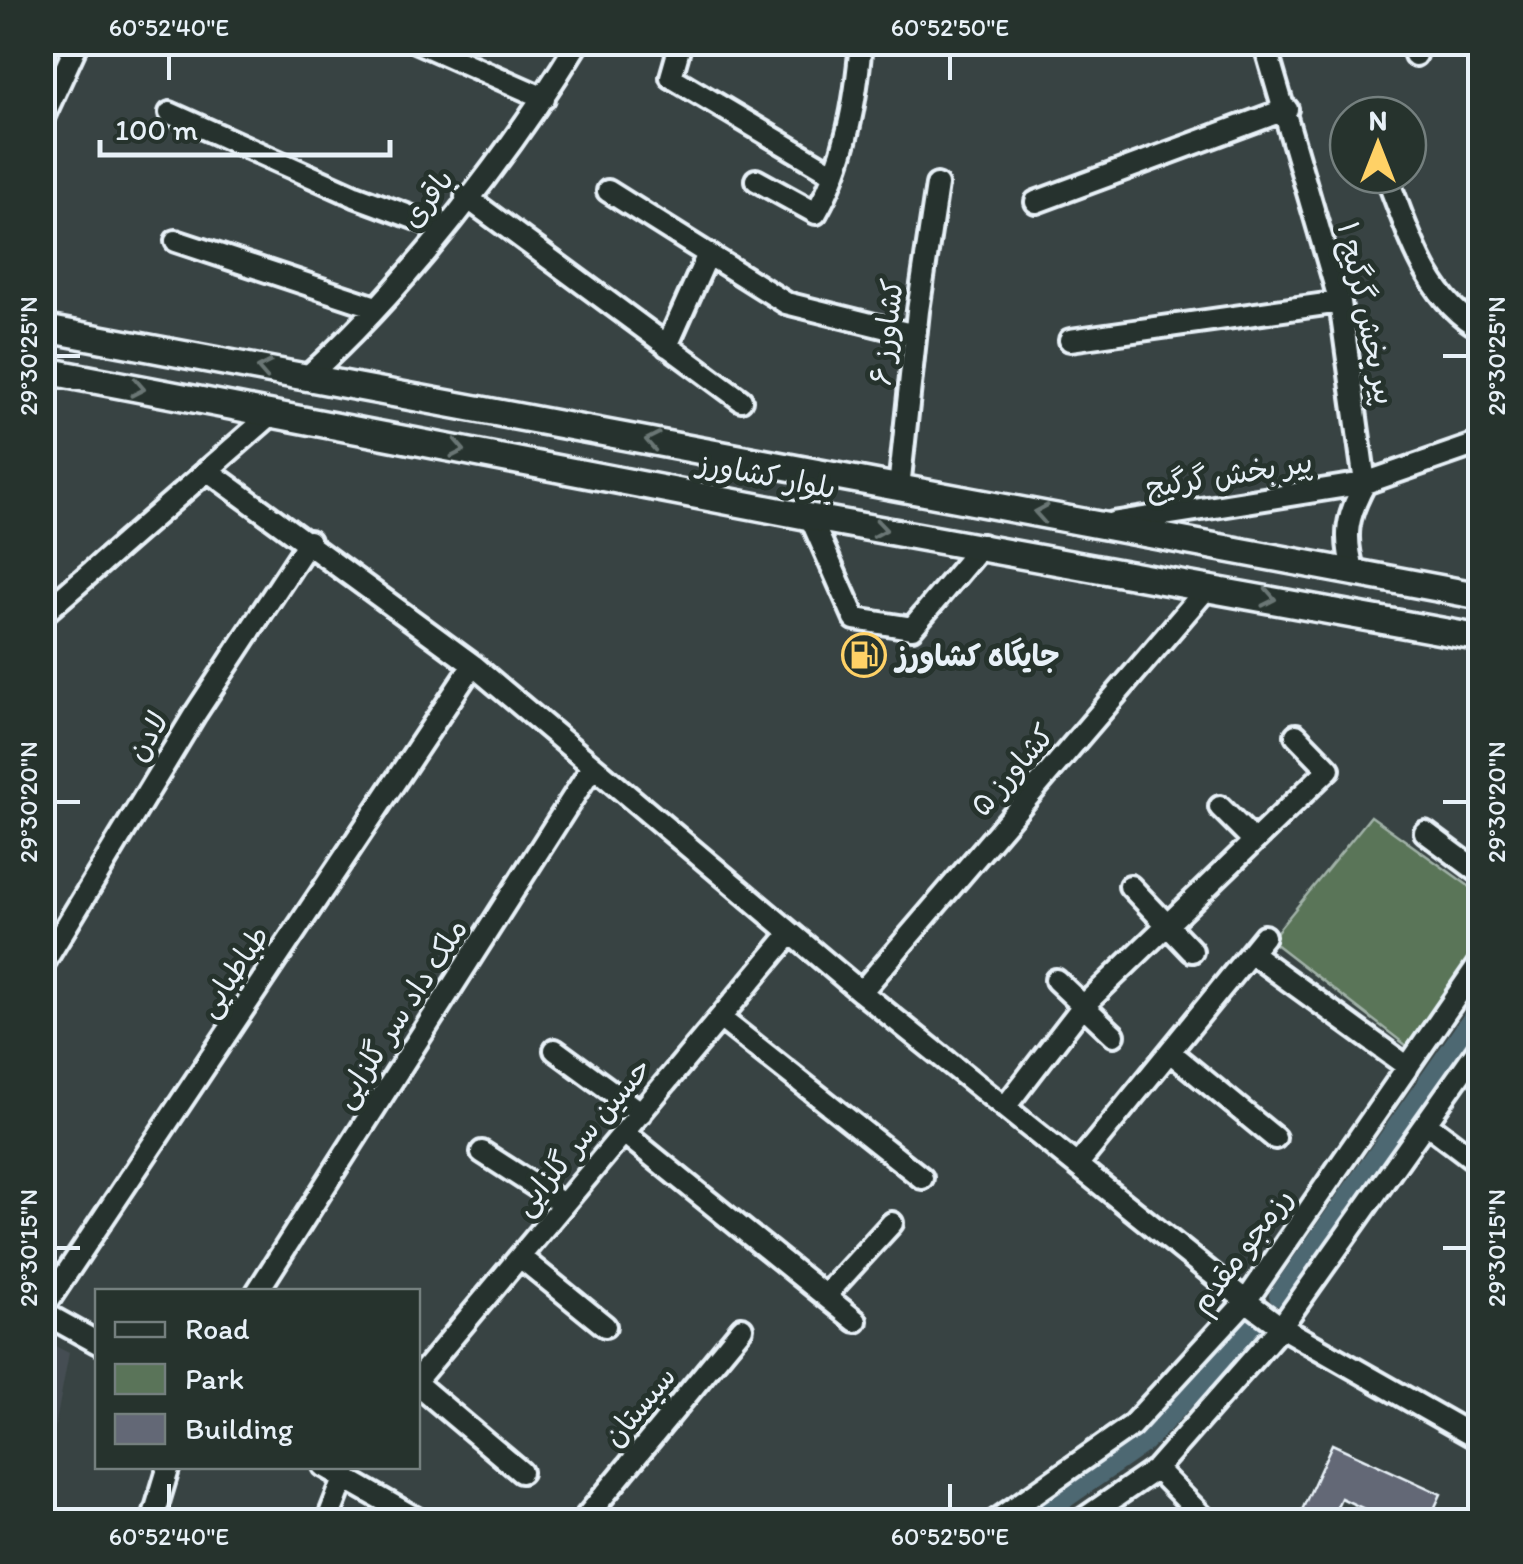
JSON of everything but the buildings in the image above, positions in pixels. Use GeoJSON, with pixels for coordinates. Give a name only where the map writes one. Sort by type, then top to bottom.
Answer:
{"type":"FeatureCollection","features":[{"type":"Feature","properties":{"kind":"main road","name":"بلوار کشاورز"},"geometry":{"type":"LineString","coordinates":[[42,328],[1480,596]]}},
{"type":"Feature","properties":{"kind":"main road","name":"بلوار کشاورز"},"geometry":{"type":"LineString","coordinates":[[42,370],[810,518],[982,545],[1480,638]]}},
{"type":"Feature","properties":{"kind":"street"},"geometry":{"type":"LineString","coordinates":[[42,120],[47,94],[78,42]]}},
{"type":"Feature","properties":{"kind":"street"},"geometry":{"type":"LineString","coordinates":[[417,42],[544,98]]}},
{"type":"Feature","properties":{"kind":"street","name":"باقری"},"geometry":{"type":"LineString","coordinates":[[307,377],[376,307],[444,229],[544,98],[578,42]]}},
{"type":"Feature","properties":{"kind":"street"},"geometry":{"type":"LineString","coordinates":[[681,42],[672,77],[834,174]]}},
{"type":"Feature","properties":{"kind":"street"},"geometry":{"type":"LineString","coordinates":[[756,180],[816,213],[834,174],[856,104],[861,42]]}},
{"type":"Feature","properties":{"kind":"street","name":"پیر بخش گرگیج ۱"},"geometry":{"type":"LineString","coordinates":[[1264,42],[1340,302],[1366,483]]}},
{"type":"Feature","properties":{"kind":"street"},"geometry":{"type":"LineString","coordinates":[[1036,202],[1287,110]]}},
{"type":"Feature","properties":{"kind":"street"},"geometry":{"type":"LineString","coordinates":[[170,113],[355,196],[444,229]]}},
{"type":"Feature","properties":{"kind":"street","name":"کشاورز ۶"},"geometry":{"type":"LineString","coordinates":[[899,488],[915,334],[938,184]]}},
{"type":"Feature","properties":{"kind":"street"},"geometry":{"type":"LineString","coordinates":[[608,191],[786,304],[915,334]]}},
{"type":"Feature","properties":{"kind":"street"},"geometry":{"type":"LineString","coordinates":[[1394,195],[1421,263],[1456,315],[1480,328]]}},
{"type":"Feature","properties":{"kind":"street"},"geometry":{"type":"LineString","coordinates":[[466,198],[741,400]]}},
{"type":"Feature","properties":{"kind":"street"},"geometry":{"type":"LineString","coordinates":[[176,241],[376,307]]}},
{"type":"Feature","properties":{"kind":"street"},"geometry":{"type":"LineString","coordinates":[[667,346],[708,254]]}},
{"type":"Feature","properties":{"kind":"street"},"geometry":{"type":"LineString","coordinates":[[1070,340],[1340,302]]}},
{"type":"Feature","properties":{"kind":"street"},"geometry":{"type":"LineString","coordinates":[[42,615],[273,413]]}},
{"type":"Feature","properties":{"kind":"street","name":"پیر بخش گرگیج"},"geometry":{"type":"LineString","coordinates":[[1103,525],[1366,483],[1480,443]]}},
{"type":"Feature","properties":{"kind":"street"},"geometry":{"type":"LineString","coordinates":[[208,470],[473,666],[861,992],[1246,1300],[1281,1326],[1479,1439]]}},
{"type":"Feature","properties":{"kind":"street"},"geometry":{"type":"LineString","coordinates":[[1354,572],[1346,547],[1348,516],[1366,483]]}},
{"type":"Feature","properties":{"kind":"street"},"geometry":{"type":"LineString","coordinates":[[810,518],[855,619],[880,624],[912,628],[982,545]]}},
{"type":"Feature","properties":{"kind":"street","name":"لادن"},"geometry":{"type":"LineString","coordinates":[[42,966],[195,714],[309,542]]}},
{"type":"Feature","properties":{"kind":"street","name":"کشاورز ۵"},"geometry":{"type":"LineString","coordinates":[[861,992],[1208,587]]}},
{"type":"Feature","properties":{"kind":"street","name":"طباطبایی"},"geometry":{"type":"LineString","coordinates":[[42,1311],[473,666]]}},
{"type":"Feature","properties":{"kind":"street"},"geometry":{"type":"LineString","coordinates":[[1005,1107],[1082,1006],[1329,769],[1296,735]]}},
{"type":"Feature","properties":{"kind":"street","name":"ملک داد سر گلزایی"},"geometry":{"type":"LineString","coordinates":[[260,1289],[593,766]]}},
{"type":"Feature","properties":{"kind":"street"},"geometry":{"type":"LineString","coordinates":[[1220,807],[1254,840]]}},
{"type":"Feature","properties":{"kind":"street"},"geometry":{"type":"LineString","coordinates":[[1425,832],[1480,874]]}},
{"type":"Feature","properties":{"kind":"street"},"geometry":{"type":"LineString","coordinates":[[1130,886],[1192,951]]}},
{"type":"Feature","properties":{"kind":"street","name":"حسین سر گلزایی"},"geometry":{"type":"LineString","coordinates":[[420,1379],[792,933]]}},
{"type":"Feature","properties":{"kind":"street"},"geometry":{"type":"LineString","coordinates":[[1078,1165],[1257,944],[1408,1067]]}},
{"type":"Feature","properties":{"kind":"street","name":"رزمجو مقدم"},"geometry":{"type":"LineString","coordinates":[[994,1522],[1131,1426],[1246,1300],[1480,962]]}},
{"type":"Feature","properties":{"kind":"street"},"geometry":{"type":"LineString","coordinates":[[1056,980],[1114,1035]]}},
{"type":"Feature","properties":{"kind":"street"},"geometry":{"type":"LineString","coordinates":[[720,1018],[922,1178]]}},
{"type":"Feature","properties":{"kind":"street"},"geometry":{"type":"LineString","coordinates":[[1079,1522],[1156,1468],[1281,1326],[1480,1046]]}},
{"type":"Feature","properties":{"kind":"street"},"geometry":{"type":"LineString","coordinates":[[555,1050],[641,1112]]}},
{"type":"Feature","properties":{"kind":"street"},"geometry":{"type":"LineString","coordinates":[[1170,1052],[1275,1138]]}},
{"type":"Feature","properties":{"kind":"street"},"geometry":{"type":"LineString","coordinates":[[1426,1122],[1480,1164]]}},
{"type":"Feature","properties":{"kind":"street"},"geometry":{"type":"LineString","coordinates":[[624,1132],[856,1321]]}},
{"type":"Feature","properties":{"kind":"street"},"geometry":{"type":"LineString","coordinates":[[482,1152],[564,1204]]}},
{"type":"Feature","properties":{"kind":"street"},"geometry":{"type":"LineString","coordinates":[[826,1296],[892,1223]]}},
{"type":"Feature","properties":{"kind":"street"},"geometry":{"type":"LineString","coordinates":[[520,1256],[605,1326]]}},
{"type":"Feature","properties":{"kind":"street"},"geometry":{"type":"LineString","coordinates":[[42,1311],[95,1341]]}},
{"type":"Feature","properties":{"kind":"street","name":"سیستان"},"geometry":{"type":"LineString","coordinates":[[582,1522],[742,1328]]}},
{"type":"Feature","properties":{"kind":"street"},"geometry":{"type":"LineString","coordinates":[[420,1383],[521,1472]]}},
{"type":"Feature","properties":{"kind":"street"},"geometry":{"type":"LineString","coordinates":[[1156,1468],[1208,1522]]}},
{"type":"Feature","properties":{"kind":"street"},"geometry":{"type":"LineString","coordinates":[[152,1522],[168,1469]]}},
{"type":"Feature","properties":{"kind":"street"},"geometry":{"type":"LineString","coordinates":[[327,1522],[338,1470],[422,1522]]}},
{"type":"Feature","properties":{"kind":"shaded area"},"geometry":{"type":"Polygon","coordinates":[[[43,1340],[69,1353],[48,1465],[42,1464],[43,1340]]]}},
{"type":"Feature","properties":{"kind":"green space"},"geometry":{"type":"Polygon","coordinates":[[[1371,816],[1480,894],[1480,944],[1407,1046],[1270,940],[1371,816]]]}},
{"type":"Feature","properties":{"kind":"waterway"},"geometry":{"type":"LineString","coordinates":[[1279,1296],[1480,1008]]}},
{"type":"Feature","properties":{"kind":"waterway"},"geometry":{"type":"LineString","coordinates":[[1031,1522],[1145,1442],[1252,1328]]}},
{"type":"Feature","properties":{"kind":"place","name":"جایگاه کشاورز"},"geometry":{"type":"Point","coordinates":[864,655]}}]}
